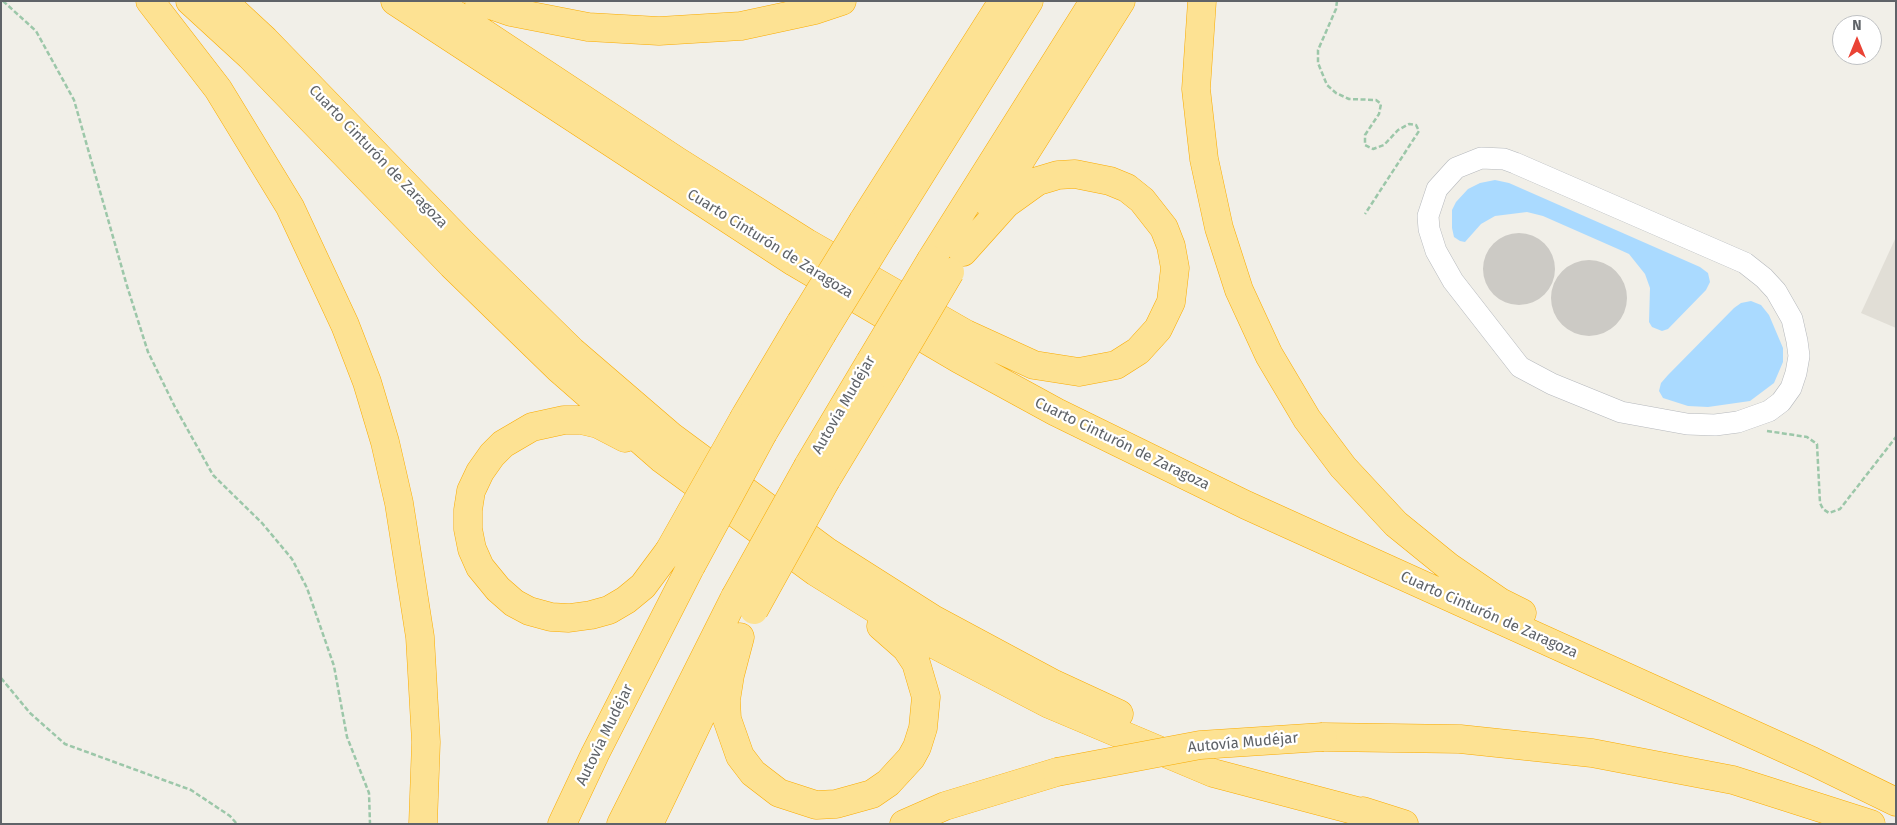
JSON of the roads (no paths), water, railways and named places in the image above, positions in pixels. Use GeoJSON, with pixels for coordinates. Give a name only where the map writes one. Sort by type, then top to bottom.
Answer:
{"type":"FeatureCollection","features":[{"type":"Feature","properties":{"kind":"highway"},"geometry":{"type":"LineString","coordinates":[[150,1],[218,89],[290,207],[345,325],[367,382],[385,442],[399,503],[420,636],[426,742],[423,824]]}},
{"type":"Feature","properties":{"kind":"highway"},"geometry":{"type":"LineString","coordinates":[[190,1],[250,56],[466,279],[559,369],[662,459],[816,572],[906,648],[916,663],[926,696],[923,728],[911,758],[888,783],[857,799],[836,804],[816,804],[779,793],[753,773],[740,756],[727,719],[726,700],[740,636],[744,603]]}},
{"type":"Feature","properties":{"kind":"highway","name":"Cuarto Cinturón de Zaragoza"},"geometry":{"type":"LineString","coordinates":[[223,1],[266,40],[463,244],[572,351],[672,437],[826,551],[934,619],[1054,684],[1217,760],[1392,820]]}},
{"type":"Feature","properties":{"kind":"highway","name":"Cuarto Cinturón de Zaragoza"},"geometry":{"type":"LineString","coordinates":[[394,1],[794,262],[959,359],[1056,412],[1246,505],[1812,761],[1896,802]]}},
{"type":"Feature","properties":{"kind":"highway"},"geometry":{"type":"LineString","coordinates":[[435,1],[677,161],[807,243],[966,334],[1027,363],[1056,370],[1079,372],[1116,365],[1138,351],[1158,329],[1171,302],[1175,268],[1171,246],[1164,228],[1142,200],[1127,188],[1110,181],[1075,174],[1058,175],[1038,181],[1006,204],[948,261]]}},
{"type":"Feature","properties":{"kind":"highway"},"geometry":{"type":"LineString","coordinates":[[479,1],[511,12],[588,27],[659,31],[741,26],[815,10],[842,1]]}},
{"type":"Feature","properties":{"kind":"highway"},"geometry":{"type":"LineString","coordinates":[[874,227],[1004,1]]}},
{"type":"Feature","properties":{"kind":"highway","name":"Autovía Mudéjar"},"geometry":{"type":"LineString","coordinates":[[562,824],[595,754],[680,558],[753,426],[874,227],[1029,1]]}},
{"type":"Feature","properties":{"kind":"highway","name":"Autovía Mudéjar"},"geometry":{"type":"LineString","coordinates":[[621,824],[817,473],[880,368],[948,261],[1094,1]]}},
{"type":"Feature","properties":{"kind":"highway"},"geometry":{"type":"LineString","coordinates":[[948,261],[1121,1]]}},
{"type":"Feature","properties":{"kind":"highway"},"geometry":{"type":"LineString","coordinates":[[1202,1],[1196,89],[1204,159],[1219,228],[1239,290],[1269,355],[1307,419],[1342,467],[1396,524],[1449,567],[1500,602],[1812,761]]}},
{"type":"Feature","properties":{"kind":"highway"},"geometry":{"type":"LineString","coordinates":[[662,459],[598,424],[581,420],[564,420],[532,428],[503,444],[492,455],[480,472],[472,491],[468,510],[468,529],[472,549],[480,568],[498,589],[514,603],[529,611],[551,617],[591,616],[609,610],[680,558]]}},
{"type":"Feature","properties":{"kind":"highway"},"geometry":{"type":"LineString","coordinates":[[816,572],[924,639],[1049,704],[1213,773],[1392,820]]}},
{"type":"Feature","properties":{"kind":"highway"},"geometry":{"type":"LineString","coordinates":[[649,824],[740,636]]}},
{"type":"Feature","properties":{"kind":"highway","name":"Autovía Mudéjar"},"geometry":{"type":"LineString","coordinates":[[904,824],[945,806],[1057,772],[1200,745],[1323,737],[1460,739],[1592,753],[1733,780],[1871,824]]}},
{"type":"Feature","properties":{"kind":"lane"},"geometry":{"type":"LineString","coordinates":[[1481,158],[1504,159],[1745,263],[1764,278],[1780,298],[1792,319],[1799,356],[1791,388],[1781,402],[1769,411],[1749,419],[1715,425],[1687,424],[1621,412],[1560,388],[1520,367],[1453,281],[1436,251],[1430,234],[1428,216],[1437,189],[1456,168],[1468,162],[1481,158]]}},
{"type":"Feature","properties":{"kind":"water"},"geometry":{"type":"Polygon","coordinates":[[[1495,180],[1509,183],[1700,267],[1708,273],[1710,282],[1706,290],[1668,329],[1662,331],[1652,327],[1649,322],[1650,288],[1645,274],[1629,254],[1618,249],[1543,216],[1527,212],[1495,216],[1481,224],[1465,242],[1460,241],[1454,237],[1452,228],[1452,210],[1456,202],[1468,189],[1480,183],[1495,180]]]}},
{"type":"Feature","properties":{"kind":"water"},"geometry":{"type":"Polygon","coordinates":[[[1751,301],[1761,305],[1769,315],[1783,348],[1783,362],[1774,383],[1750,401],[1708,407],[1688,406],[1663,398],[1659,391],[1661,383],[1668,375],[1734,308],[1741,303],[1751,301]]]}}]}
